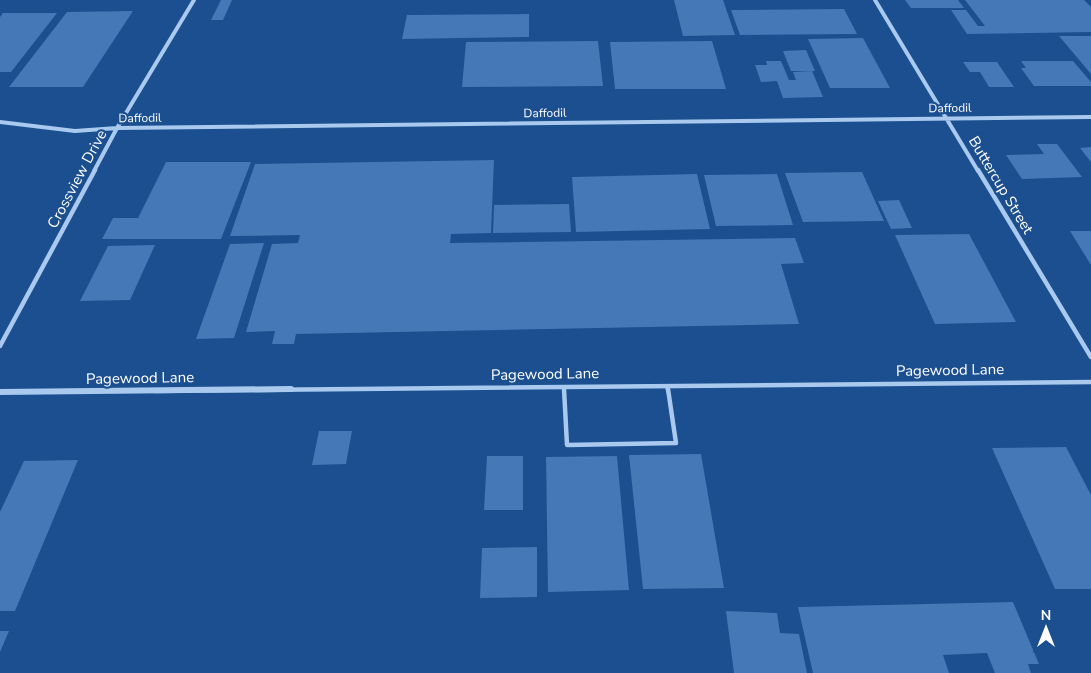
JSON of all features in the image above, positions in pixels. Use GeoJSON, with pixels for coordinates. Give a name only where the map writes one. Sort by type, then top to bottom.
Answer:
{"type":"FeatureCollection","features":[{"type":"Feature","properties":{"kind":"street","name":"Crossview Drive"},"geometry":{"type":"LineString","coordinates":[[0,346],[117,128],[194,0]]}},
{"type":"Feature","properties":{"kind":"street","name":"Buttercup Street"},"geometry":{"type":"LineString","coordinates":[[876,0],[1091,357]]}},
{"type":"Feature","properties":{"kind":"street","name":"Daffodil"},"geometry":{"type":"LineString","coordinates":[[0,122],[75,131],[117,128],[1091,117]]}},
{"type":"Feature","properties":{"kind":"street","name":"Pagewood Lane"},"geometry":{"type":"LineString","coordinates":[[0,392],[1091,382]]}},
{"type":"Feature","properties":{"kind":"lane"},"geometry":{"type":"LineString","coordinates":[[564,387],[567,445],[676,443],[667,386]]}},
{"type":"Feature","properties":{"kind":"building"},"geometry":{"type":"Polygon","coordinates":[[[221,0],[232,0],[223,20],[211,20],[221,0]]]}},
{"type":"Feature","properties":{"kind":"building"},"geometry":{"type":"Polygon","coordinates":[[[674,0],[723,0],[735,35],[683,36],[674,0]]]}},
{"type":"Feature","properties":{"kind":"building"},"geometry":{"type":"Polygon","coordinates":[[[905,0],[958,0],[964,8],[911,8],[905,0]]]}},
{"type":"Feature","properties":{"kind":"building"},"geometry":{"type":"Polygon","coordinates":[[[965,0],[1084,0],[1091,7],[1091,32],[967,34],[951,10],[966,10],[978,26],[985,26],[965,0]]]}},
{"type":"Feature","properties":{"kind":"building"},"geometry":{"type":"Polygon","coordinates":[[[844,9],[857,34],[740,35],[731,10],[844,9]]]}},
{"type":"Feature","properties":{"kind":"building"},"geometry":{"type":"Polygon","coordinates":[[[133,11],[83,87],[9,87],[67,12],[133,11]]]}},
{"type":"Feature","properties":{"kind":"building"},"geometry":{"type":"Polygon","coordinates":[[[3,13],[57,13],[11,72],[0,72],[0,17],[3,13]]]}},
{"type":"Feature","properties":{"kind":"building"},"geometry":{"type":"Polygon","coordinates":[[[529,14],[529,37],[402,39],[407,15],[529,14]]]}},
{"type":"Feature","properties":{"kind":"building"},"geometry":{"type":"Polygon","coordinates":[[[1059,36],[1091,36],[1091,74],[1059,36]]]}},
{"type":"Feature","properties":{"kind":"building"},"geometry":{"type":"Polygon","coordinates":[[[863,38],[890,88],[830,88],[808,39],[863,38]]]}},
{"type":"Feature","properties":{"kind":"building"},"geometry":{"type":"Polygon","coordinates":[[[598,41],[603,86],[462,87],[466,42],[598,41]]]}},
{"type":"Feature","properties":{"kind":"building"},"geometry":{"type":"Polygon","coordinates":[[[712,41],[726,89],[615,89],[610,42],[712,41]]]}},
{"type":"Feature","properties":{"kind":"building"},"geometry":{"type":"Polygon","coordinates":[[[806,50],[815,71],[791,71],[783,51],[806,50]]]}},
{"type":"Feature","properties":{"kind":"building"},"geometry":{"type":"Polygon","coordinates":[[[766,61],[781,61],[789,80],[796,80],[793,72],[812,71],[823,97],[783,98],[777,81],[761,82],[755,65],[767,65],[766,61]]]}},
{"type":"Feature","properties":{"kind":"building"},"geometry":{"type":"Polygon","coordinates":[[[1021,61],[1073,61],[1091,82],[1091,86],[1034,86],[1021,68],[1026,68],[1021,61]]]}},
{"type":"Feature","properties":{"kind":"building"},"geometry":{"type":"Polygon","coordinates":[[[963,62],[997,62],[1014,87],[989,87],[980,72],[970,72],[963,62]]]}},
{"type":"Feature","properties":{"kind":"building"},"geometry":{"type":"Polygon","coordinates":[[[1037,144],[1057,144],[1082,177],[1022,179],[1006,155],[1044,154],[1037,144]]]}},
{"type":"Feature","properties":{"kind":"building"},"geometry":{"type":"Polygon","coordinates":[[[1091,147],[1091,162],[1080,148],[1091,147]]]}},
{"type":"Feature","properties":{"kind":"building"},"geometry":{"type":"Polygon","coordinates":[[[494,160],[491,233],[451,234],[450,243],[795,238],[804,263],[781,264],[799,324],[296,334],[294,344],[272,344],[275,331],[246,332],[272,244],[298,243],[300,235],[230,236],[255,164],[494,160]]]}},
{"type":"Feature","properties":{"kind":"building"},"geometry":{"type":"Polygon","coordinates":[[[166,162],[251,162],[221,239],[102,239],[113,218],[138,218],[166,162]]]}},
{"type":"Feature","properties":{"kind":"building"},"geometry":{"type":"Polygon","coordinates":[[[862,172],[884,221],[803,222],[785,173],[862,172]]]}},
{"type":"Feature","properties":{"kind":"building"},"geometry":{"type":"Polygon","coordinates":[[[697,174],[710,229],[576,232],[572,177],[697,174]]]}},
{"type":"Feature","properties":{"kind":"building"},"geometry":{"type":"Polygon","coordinates":[[[777,174],[793,225],[716,226],[704,175],[777,174]]]}},
{"type":"Feature","properties":{"kind":"building"},"geometry":{"type":"Polygon","coordinates":[[[899,200],[912,228],[891,229],[878,201],[899,200]]]}},
{"type":"Feature","properties":{"kind":"building"},"geometry":{"type":"Polygon","coordinates":[[[569,204],[571,232],[493,233],[494,205],[569,204]]]}},
{"type":"Feature","properties":{"kind":"building"},"geometry":{"type":"Polygon","coordinates":[[[1070,231],[1091,231],[1091,265],[1070,231]]]}},
{"type":"Feature","properties":{"kind":"building"},"geometry":{"type":"Polygon","coordinates":[[[969,234],[1016,322],[935,324],[895,235],[969,234]]]}},
{"type":"Feature","properties":{"kind":"building"},"geometry":{"type":"Polygon","coordinates":[[[264,243],[234,338],[196,339],[230,244],[264,243]]]}},
{"type":"Feature","properties":{"kind":"building"},"geometry":{"type":"Polygon","coordinates":[[[155,245],[130,300],[80,301],[108,246],[155,245]]]}},
{"type":"Feature","properties":{"kind":"building"},"geometry":{"type":"Polygon","coordinates":[[[319,431],[352,431],[346,464],[312,465],[319,431]]]}},
{"type":"Feature","properties":{"kind":"building"},"geometry":{"type":"Polygon","coordinates":[[[1066,447],[1091,495],[1091,589],[1055,589],[992,448],[1066,447]]]}},
{"type":"Feature","properties":{"kind":"building"},"geometry":{"type":"Polygon","coordinates":[[[701,454],[724,588],[643,589],[629,455],[701,454]]]}},
{"type":"Feature","properties":{"kind":"building"},"geometry":{"type":"Polygon","coordinates":[[[487,456],[523,456],[523,510],[484,510],[487,456]]]}},
{"type":"Feature","properties":{"kind":"building"},"geometry":{"type":"Polygon","coordinates":[[[617,456],[629,590],[548,592],[546,457],[617,456]]]}},
{"type":"Feature","properties":{"kind":"building"},"geometry":{"type":"Polygon","coordinates":[[[78,460],[15,611],[0,611],[0,512],[24,461],[78,460]]]}},
{"type":"Feature","properties":{"kind":"building"},"geometry":{"type":"Polygon","coordinates":[[[537,547],[537,597],[480,598],[482,548],[537,547]]]}},
{"type":"Feature","properties":{"kind":"building"},"geometry":{"type":"Polygon","coordinates":[[[1013,602],[1039,664],[1028,664],[1031,673],[995,673],[987,653],[943,655],[949,673],[813,673],[798,607],[1013,602]]]}},
{"type":"Feature","properties":{"kind":"building"},"geometry":{"type":"Polygon","coordinates":[[[726,611],[777,613],[780,633],[799,634],[807,673],[734,673],[726,611]]]}},
{"type":"Feature","properties":{"kind":"building"},"geometry":{"type":"Polygon","coordinates":[[[0,631],[9,631],[0,652],[0,631]]]}}]}
